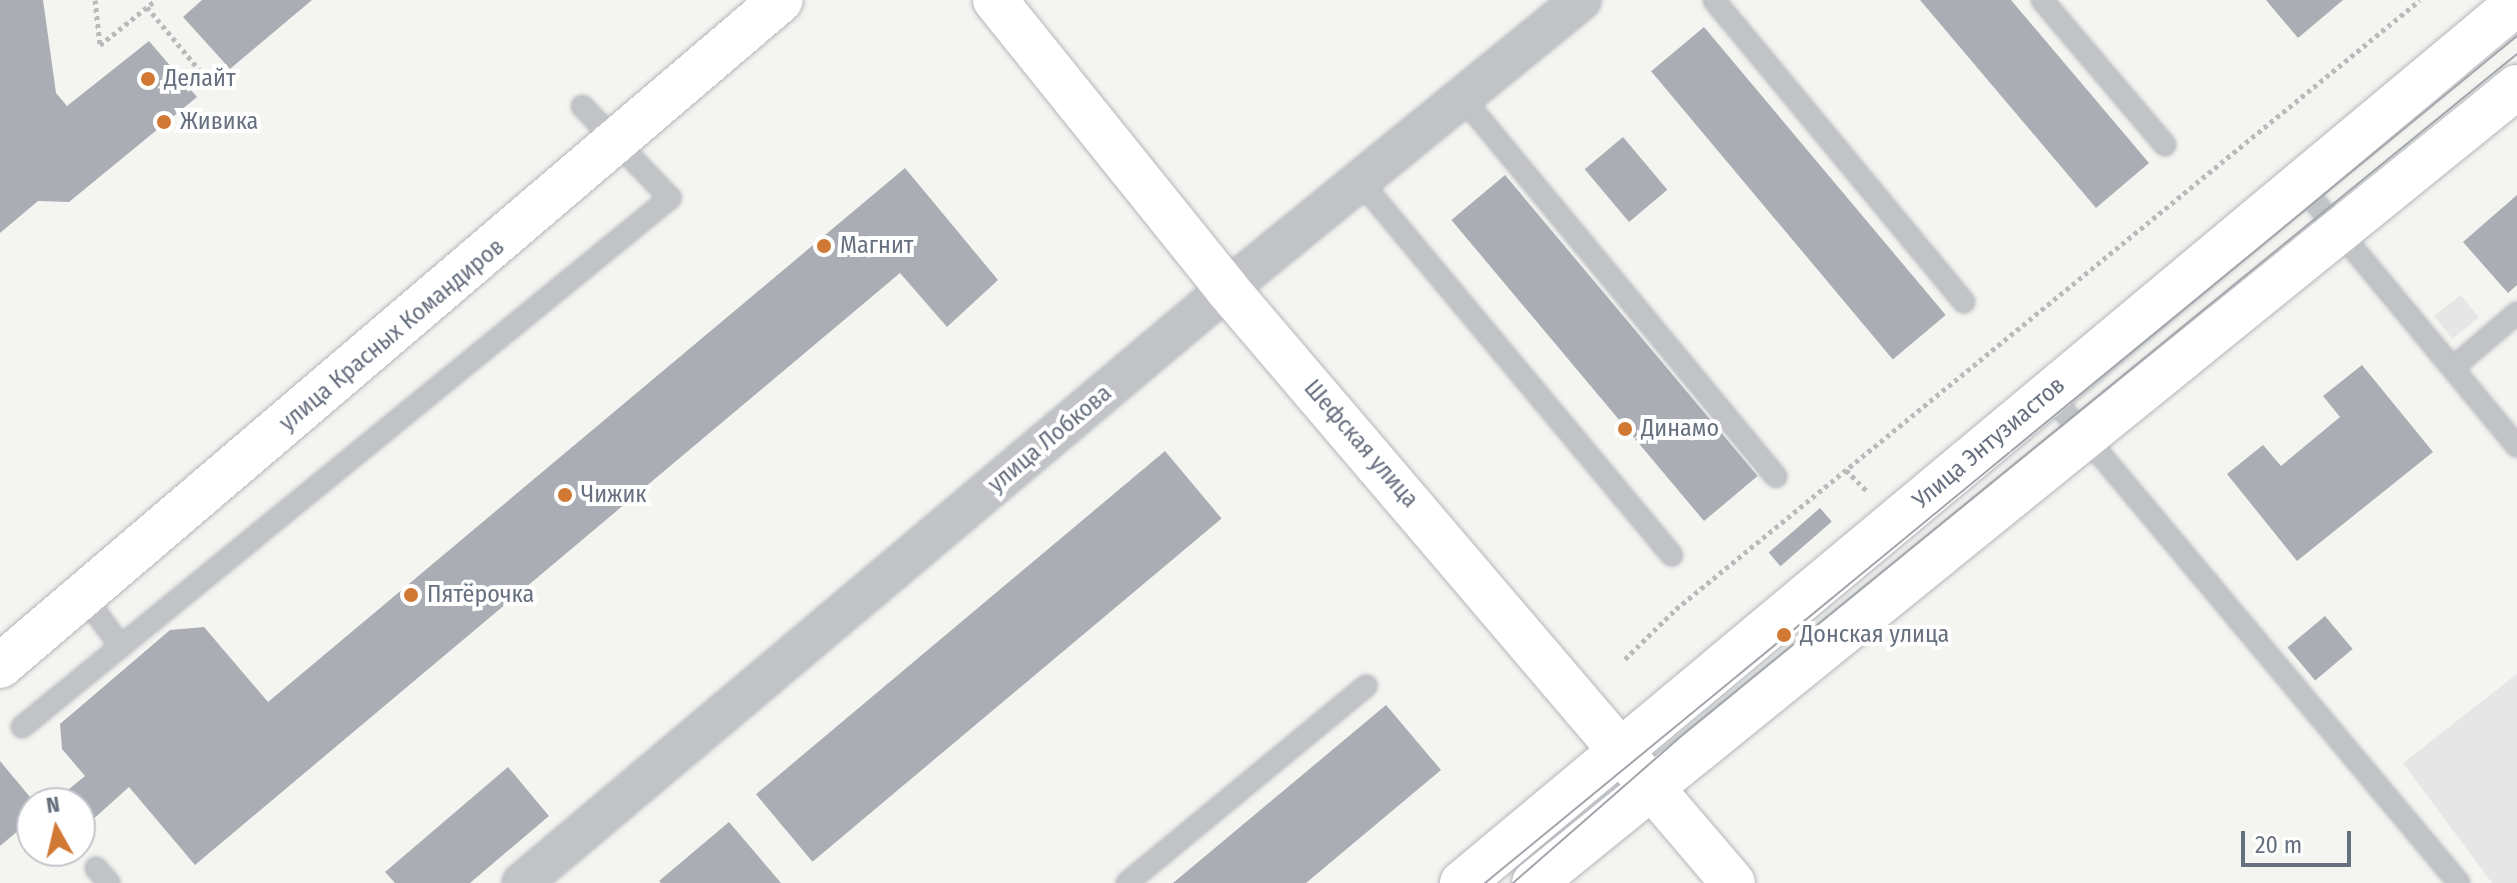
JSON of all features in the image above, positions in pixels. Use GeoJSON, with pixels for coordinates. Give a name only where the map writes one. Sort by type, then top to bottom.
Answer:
{"type":"FeatureCollection","features":[{"type":"Feature","properties":{"kind":"street","name":"улица Красных Командиров"},"geometry":{"type":"LineString","coordinates":[[0,666],[615,146],[781,0]]}},
{"type":"Feature","properties":{"kind":"street","name":"Шефская улица"},"geometry":{"type":"LineString","coordinates":[[995,0],[1227,289],[1733,883]]}},
{"type":"Feature","properties":{"kind":"street","name":"улица Лобкова"},"geometry":{"type":"LineString","coordinates":[[522,883],[1227,289],[1581,0]]}},
{"type":"Feature","properties":{"kind":"street","name":"Улица Энтузиастов"},"geometry":{"type":"LineString","coordinates":[[1462,883],[2517,3]]}},
{"type":"Feature","properties":{"kind":"street"},"geometry":{"type":"LineString","coordinates":[[1534,883],[1651,784],[2517,87]]}},
{"type":"Feature","properties":{"kind":"lane"},"geometry":{"type":"LineString","coordinates":[[1714,0],[1964,302]]}},
{"type":"Feature","properties":{"kind":"lane"},"geometry":{"type":"LineString","coordinates":[[2042,0],[2165,145]]}},
{"type":"Feature","properties":{"kind":"lane"},"geometry":{"type":"LineString","coordinates":[[1461,96],[1776,477]]}},
{"type":"Feature","properties":{"kind":"lane"},"geometry":{"type":"LineString","coordinates":[[22,727],[670,198],[615,146],[582,106]]}},
{"type":"Feature","properties":{"kind":"lane"},"geometry":{"type":"LineString","coordinates":[[1360,181],[1672,555]]}},
{"type":"Feature","properties":{"kind":"lane"},"geometry":{"type":"LineString","coordinates":[[2300,184],[2517,446]]}},
{"type":"Feature","properties":{"kind":"lane"},"geometry":{"type":"LineString","coordinates":[[2454,367],[2517,313]]}},
{"type":"Feature","properties":{"kind":"lane"},"geometry":{"type":"LineString","coordinates":[[2049,393],[2459,883]]}},
{"type":"Feature","properties":{"kind":"lane"},"geometry":{"type":"LineString","coordinates":[[84,596],[121,647]]}},
{"type":"Feature","properties":{"kind":"lane"},"geometry":{"type":"LineString","coordinates":[[1127,883],[1366,686]]}},
{"type":"Feature","properties":{"kind":"path"},"geometry":{"type":"LineString","coordinates":[[95,0],[100,45],[156,0]]}},
{"type":"Feature","properties":{"kind":"path"},"geometry":{"type":"LineString","coordinates":[[1625,659],[1676,609],[2420,0]]}},
{"type":"Feature","properties":{"kind":"path"},"geometry":{"type":"LineString","coordinates":[[147,7],[210,83]]}},
{"type":"Feature","properties":{"kind":"path"},"geometry":{"type":"LineString","coordinates":[[1846,470],[1868,492]]}},
{"type":"Feature","properties":{"kind":"shaded area"},"geometry":{"type":"Polygon","coordinates":[[[2461,295],[2479,318],[2452,339],[2434,316],[2461,295]]]}},
{"type":"Feature","properties":{"kind":"shaded area"},"geometry":{"type":"Polygon","coordinates":[[[2517,674],[2517,883],[2492,883],[2403,763],[2517,674]]]}},
{"type":"Feature","properties":{"kind":"building"},"geometry":{"type":"Polygon","coordinates":[[[0,0],[43,0],[56,93],[67,106],[149,41],[197,97],[69,202],[38,201],[0,233],[0,0]]]}},
{"type":"Feature","properties":{"kind":"building"},"geometry":{"type":"Polygon","coordinates":[[[202,0],[312,0],[230,69],[183,17],[202,0]]]}},
{"type":"Feature","properties":{"kind":"building"},"geometry":{"type":"Polygon","coordinates":[[[1920,0],[2011,0],[2149,163],[2096,208],[1920,0]]]}},
{"type":"Feature","properties":{"kind":"building"},"geometry":{"type":"Polygon","coordinates":[[[2266,0],[2343,0],[2298,38],[2266,0]]]}},
{"type":"Feature","properties":{"kind":"building"},"geometry":{"type":"Polygon","coordinates":[[[1704,27],[1946,315],[1893,359],[1651,71],[1704,27]]]}},
{"type":"Feature","properties":{"kind":"building"},"geometry":{"type":"Polygon","coordinates":[[[1623,137],[1667,190],[1629,222],[1585,169],[1623,137]]]}},
{"type":"Feature","properties":{"kind":"building"},"geometry":{"type":"Polygon","coordinates":[[[905,168],[998,280],[947,327],[900,273],[195,865],[129,787],[96,817],[96,787],[72,787],[85,776],[62,749],[60,724],[170,630],[204,627],[268,702],[905,168]]]}},
{"type":"Feature","properties":{"kind":"building"},"geometry":{"type":"Polygon","coordinates":[[[1505,175],[1758,476],[1704,521],[1451,220],[1505,175]]]}},
{"type":"Feature","properties":{"kind":"building"},"geometry":{"type":"Polygon","coordinates":[[[2517,195],[2517,285],[2508,293],[2463,242],[2517,195]]]}},
{"type":"Feature","properties":{"kind":"building"},"geometry":{"type":"Polygon","coordinates":[[[2362,365],[2433,452],[2297,561],[2227,474],[2263,445],[2281,466],[2340,417],[2323,396],[2362,365]]]}},
{"type":"Feature","properties":{"kind":"building"},"geometry":{"type":"Polygon","coordinates":[[[1165,451],[1222,518],[812,862],[756,794],[1165,451]]]}},
{"type":"Feature","properties":{"kind":"building"},"geometry":{"type":"Polygon","coordinates":[[[1820,508],[1832,522],[1780,566],[1769,553],[1820,508]]]}},
{"type":"Feature","properties":{"kind":"building"},"geometry":{"type":"Polygon","coordinates":[[[2325,616],[2353,649],[2315,680],[2287,647],[2325,616]]]}},
{"type":"Feature","properties":{"kind":"building"},"geometry":{"type":"Polygon","coordinates":[[[1386,705],[1441,770],[1306,883],[1173,883],[1386,705]]]}},
{"type":"Feature","properties":{"kind":"building"},"geometry":{"type":"Polygon","coordinates":[[[0,761],[22,787],[16,787],[16,832],[0,846],[0,761]]]}},
{"type":"Feature","properties":{"kind":"building"},"geometry":{"type":"Polygon","coordinates":[[[508,767],[549,816],[470,883],[395,883],[385,872],[508,767]]]}},
{"type":"Feature","properties":{"kind":"building"},"geometry":{"type":"Polygon","coordinates":[[[729,822],[781,883],[659,881],[729,822]]]}},
{"type":"Feature","properties":{"kind":"tram line"},"geometry":{"type":"LineString","coordinates":[[1485,883],[2517,36]]}},
{"type":"Feature","properties":{"kind":"tram line"},"geometry":{"type":"LineString","coordinates":[[1513,883],[1685,733],[2517,54]]}},
{"type":"Feature","properties":{"kind":"place","name":"Делайт"},"geometry":{"type":"Point","coordinates":[148,79]}},
{"type":"Feature","properties":{"kind":"place","name":"Живика"},"geometry":{"type":"Point","coordinates":[164,122]}},
{"type":"Feature","properties":{"kind":"place","name":"Магнит"},"geometry":{"type":"Point","coordinates":[824,246]}},
{"type":"Feature","properties":{"kind":"place","name":"Динамо"},"geometry":{"type":"Point","coordinates":[1625,429]}},
{"type":"Feature","properties":{"kind":"place","name":"Чижик"},"geometry":{"type":"Point","coordinates":[565,495]}},
{"type":"Feature","properties":{"kind":"place","name":"Пятёрочка"},"geometry":{"type":"Point","coordinates":[411,595]}},
{"type":"Feature","properties":{"kind":"place","name":"Донская улица"},"geometry":{"type":"Point","coordinates":[1784,635]}}]}
